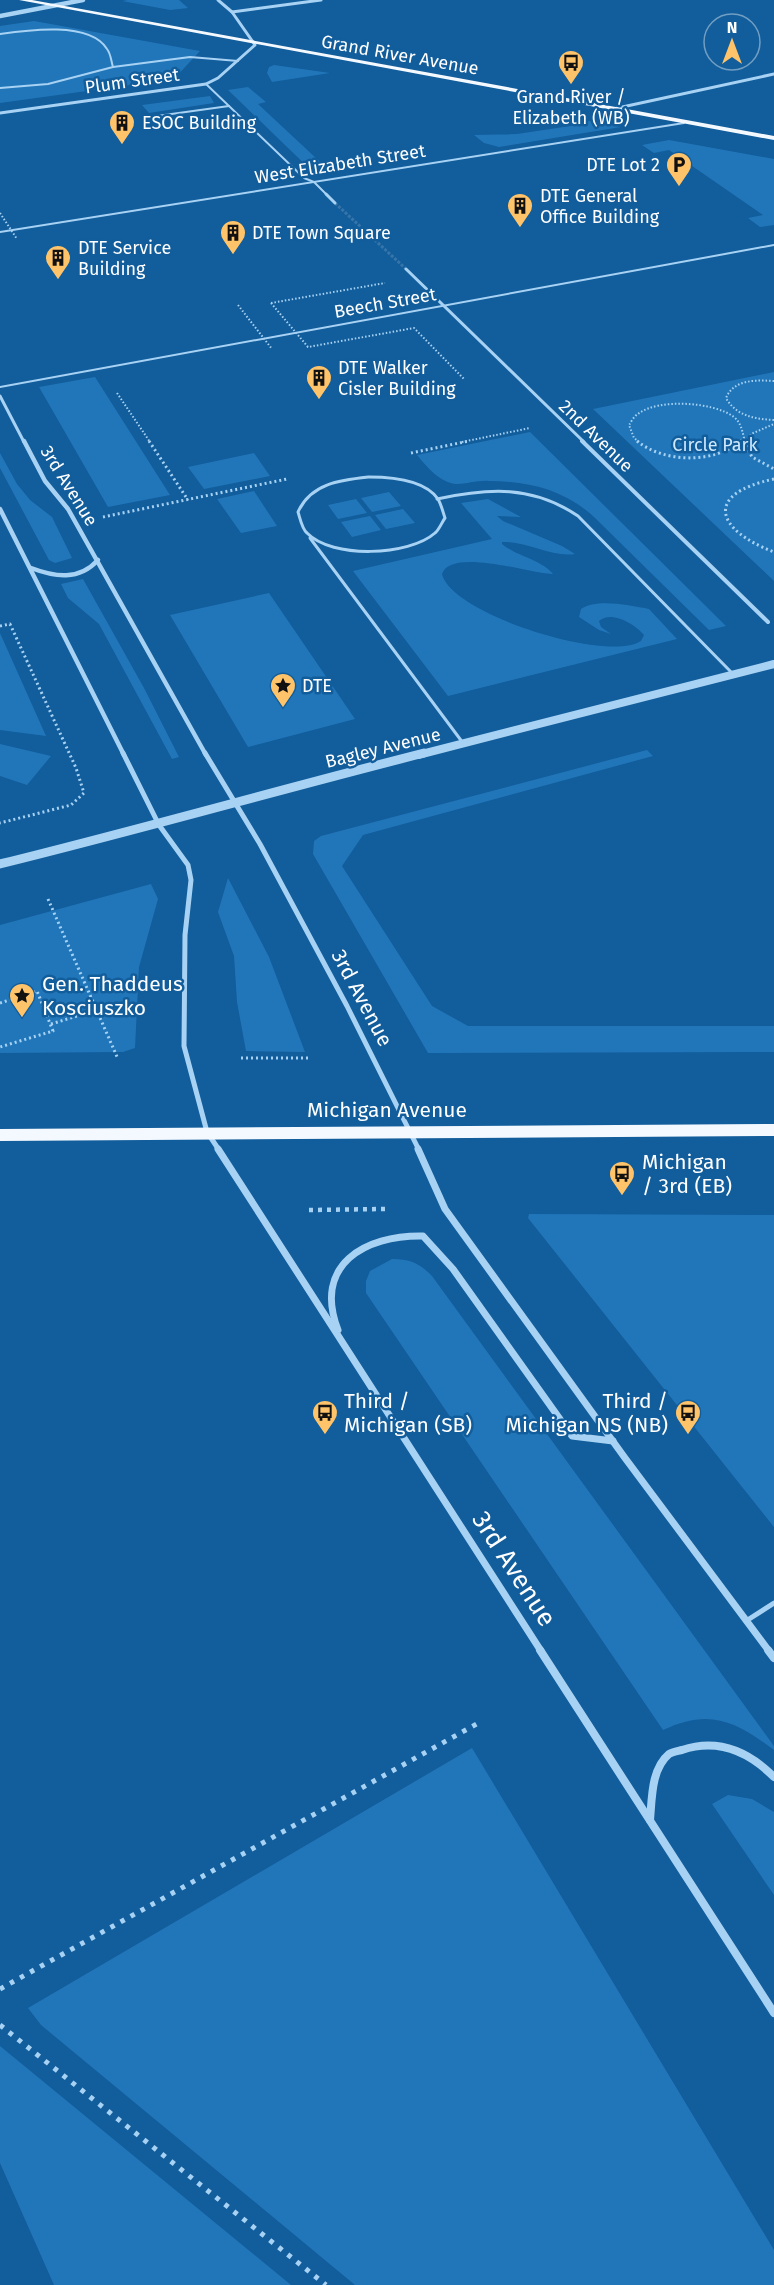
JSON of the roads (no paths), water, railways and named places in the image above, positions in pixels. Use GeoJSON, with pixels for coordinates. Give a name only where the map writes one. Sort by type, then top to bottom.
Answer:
{"type":"FeatureCollection","features":[{"type":"Feature","properties":{"kind":"main road","name":"Grand River Avenue"},"geometry":{"type":"LineString","coordinates":[[22,0],[255,45],[774,138]]}},
{"type":"Feature","properties":{"kind":"main road","name":"Michigan Avenue"},"geometry":{"type":"LineString","coordinates":[[0,1135],[774,1130]]}},
{"type":"Feature","properties":{"kind":"street"},"geometry":{"type":"LineString","coordinates":[[0,16],[83,0]]}},
{"type":"Feature","properties":{"kind":"street"},"geometry":{"type":"LineString","coordinates":[[218,0],[232,12],[255,45]]}},
{"type":"Feature","properties":{"kind":"street"},"geometry":{"type":"LineString","coordinates":[[232,12],[321,0]]}},
{"type":"Feature","properties":{"kind":"street","name":"Plum Street"},"geometry":{"type":"LineString","coordinates":[[0,113],[206,84],[218,78],[255,45]]}},
{"type":"Feature","properties":{"kind":"street"},"geometry":{"type":"LineString","coordinates":[[612,109],[774,74]]}},
{"type":"Feature","properties":{"kind":"street"},"geometry":{"type":"LineString","coordinates":[[314,182],[335,203]]}},
{"type":"Feature","properties":{"kind":"street","name":"2nd Avenue"},"geometry":{"type":"LineString","coordinates":[[406,269],[768,622]]}},
{"type":"Feature","properties":{"kind":"street","name":"3rd Avenue"},"geometry":{"type":"LineString","coordinates":[[0,396],[45,481],[68,510],[98,560],[235,804],[260,844],[410,1131],[445,1209],[774,1658]]}},
{"type":"Feature","properties":{"kind":"street","name":"3rd Avenue"},"geometry":{"type":"LineString","coordinates":[[0,509],[159,825],[188,865],[191,880],[185,934],[184,1046],[207,1132],[774,2013]]}},
{"type":"Feature","properties":{"kind":"street"},"geometry":{"type":"LineString","coordinates":[[31,568],[49,575],[76,575],[92,568],[98,560]]}},
{"type":"Feature","properties":{"kind":"street","name":"Bagley Avenue"},"geometry":{"type":"LineString","coordinates":[[0,864],[159,825],[275,791],[774,664]]}},
{"type":"Feature","properties":{"kind":"street","name":"3rd Avenue"},"geometry":{"type":"LineString","coordinates":[[342,1340],[330,1304],[333,1284],[341,1267],[369,1243],[406,1234],[423,1236],[453,1269],[572,1436],[613,1441]]}},
{"type":"Feature","properties":{"kind":"street"},"geometry":{"type":"LineString","coordinates":[[650,1820],[655,1776],[669,1754],[693,1746],[724,1746],[758,1761],[774,1777]]}},
{"type":"Feature","properties":{"kind":"lane"},"geometry":{"type":"LineString","coordinates":[[0,34],[31,30],[58,30],[91,36],[106,46],[113,68]]}},
{"type":"Feature","properties":{"kind":"lane"},"geometry":{"type":"LineString","coordinates":[[0,88],[48,84],[113,68],[190,57],[238,61]]}},
{"type":"Feature","properties":{"kind":"lane"},"geometry":{"type":"LineString","coordinates":[[206,84],[304,177],[314,182]]}},
{"type":"Feature","properties":{"kind":"lane"},"geometry":{"type":"LineString","coordinates":[[157,116],[229,105]]}},
{"type":"Feature","properties":{"kind":"lane","name":"West Elizabeth Street"},"geometry":{"type":"LineString","coordinates":[[0,232],[684,123]]}},
{"type":"Feature","properties":{"kind":"lane","name":"Beech Street"},"geometry":{"type":"LineString","coordinates":[[0,387],[774,245]]}},
{"type":"Feature","properties":{"kind":"lane"},"geometry":{"type":"LineString","coordinates":[[303,529],[324,544],[346,550],[370,552],[406,548],[426,540],[439,529],[444,511],[437,499],[418,486],[400,480],[369,477],[338,481],[320,487],[302,501],[298,518],[303,529],[464,744]]}},
{"type":"Feature","properties":{"kind":"lane"},"geometry":{"type":"LineString","coordinates":[[437,499],[471,492],[512,490],[540,495],[562,504],[578,516],[734,675]]}},
{"type":"Feature","properties":{"kind":"lane"},"geometry":{"type":"LineString","coordinates":[[746,1621],[774,1603]]}},
{"type":"Feature","properties":{"kind":"tunnel"},"geometry":{"type":"LineString","coordinates":[[335,203],[406,269]]}},
{"type":"Feature","properties":{"kind":"place","name":"Grand River / Elizabeth (WB)"},"geometry":{"type":"Point","coordinates":[571,86]}},
{"type":"Feature","properties":{"kind":"place","name":"ESOC Building"},"geometry":{"type":"Point","coordinates":[122,146]}},
{"type":"Feature","properties":{"kind":"place","name":"DTE Lot 2"},"geometry":{"type":"Point","coordinates":[679,188]}},
{"type":"Feature","properties":{"kind":"place","name":"DTE General Office Building"},"geometry":{"type":"Point","coordinates":[520,229]}},
{"type":"Feature","properties":{"kind":"place","name":"DTE Town Square"},"geometry":{"type":"Point","coordinates":[233,256]}},
{"type":"Feature","properties":{"kind":"place","name":"DTE Service Building"},"geometry":{"type":"Point","coordinates":[58,281]}},
{"type":"Feature","properties":{"kind":"place","name":"DTE Walker Cisler Building"},"geometry":{"type":"Point","coordinates":[319,401]}},
{"type":"Feature","properties":{"kind":"place","name":"DTE"},"geometry":{"type":"Point","coordinates":[283,709]}},
{"type":"Feature","properties":{"kind":"place","name":"Gen. Thaddeus Kosciuszko"},"geometry":{"type":"Point","coordinates":[22,1019]}},
{"type":"Feature","properties":{"kind":"place","name":"Michigan / 3rd (EB)"},"geometry":{"type":"Point","coordinates":[622,1197]}},
{"type":"Feature","properties":{"kind":"place","name":"Third / Michigan (SB)"},"geometry":{"type":"Point","coordinates":[325,1436]}},
{"type":"Feature","properties":{"kind":"place","name":"Third / Michigan NS (NB)"},"geometry":{"type":"Point","coordinates":[688,1436]}},
{"type":"Feature","properties":{"kind":"park label","name":"Circle Park"},"geometry":{"type":"Point","coordinates":[715,445]}}]}
